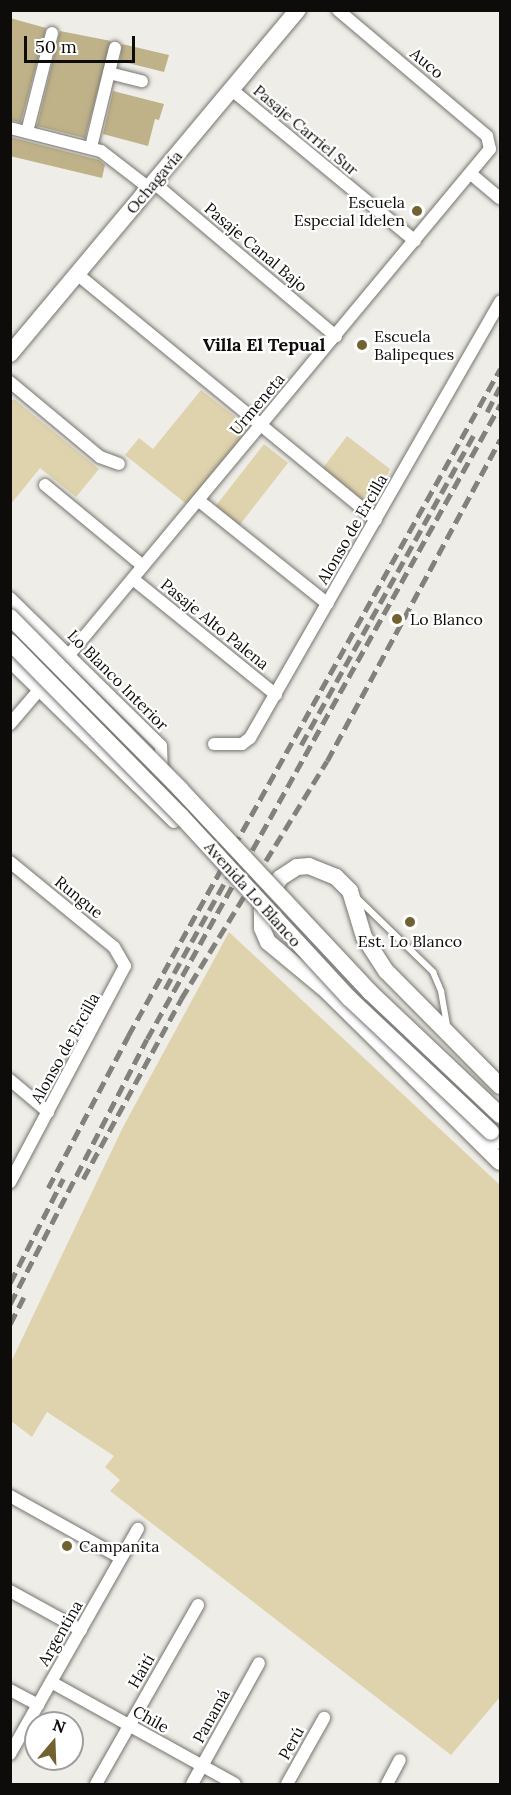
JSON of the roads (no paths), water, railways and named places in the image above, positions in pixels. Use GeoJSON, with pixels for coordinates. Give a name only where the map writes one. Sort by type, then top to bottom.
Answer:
{"type":"FeatureCollection","features":[{"type":"Feature","properties":{"kind":"main road","name":"Ochagavía"},"geometry":{"type":"LineString","coordinates":[[10,354],[298,10]]}},
{"type":"Feature","properties":{"kind":"main road","name":"Avenida Lo Blanco"},"geometry":{"type":"LineString","coordinates":[[10,617],[187,798],[370,992],[501,1115]]}},
{"type":"Feature","properties":{"kind":"main road","name":"Avenida Lo Blanco"},"geometry":{"type":"LineString","coordinates":[[10,642],[181,816],[350,998],[496,1137]]}},
{"type":"Feature","properties":{"kind":"main road"},"geometry":{"type":"LineString","coordinates":[[501,1086],[386,971],[364,937],[350,891],[322,868],[309,866],[290,870],[273,886],[264,902],[265,936],[501,1162]]}},
{"type":"Feature","properties":{"kind":"street","name":"Auco"},"geometry":{"type":"LineString","coordinates":[[338,10],[487,135],[490,144]]}},
{"type":"Feature","properties":{"kind":"street"},"geometry":{"type":"LineString","coordinates":[[27,132],[52,33]]}},
{"type":"Feature","properties":{"kind":"street"},"geometry":{"type":"LineString","coordinates":[[91,147],[115,48]]}},
{"type":"Feature","properties":{"kind":"street"},"geometry":{"type":"LineString","coordinates":[[109,73],[142,81]]}},
{"type":"Feature","properties":{"kind":"street","name":"Pasaje Carriel Sur"},"geometry":{"type":"LineString","coordinates":[[232,90],[415,241]]}},
{"type":"Feature","properties":{"kind":"street","name":"Pasaje Canal Bajo"},"geometry":{"type":"LineString","coordinates":[[10,128],[91,147],[122,163],[336,336]]}},
{"type":"Feature","properties":{"kind":"street","name":"Urmeneta"},"geometry":{"type":"LineString","coordinates":[[69,655],[471,174],[490,144]]}},
{"type":"Feature","properties":{"kind":"street"},"geometry":{"type":"LineString","coordinates":[[471,174],[501,198]]}},
{"type":"Feature","properties":{"kind":"street"},"geometry":{"type":"LineString","coordinates":[[77,274],[259,427],[376,520]]}},
{"type":"Feature","properties":{"kind":"street","name":"Alonso de Ercilla"},"geometry":{"type":"LineString","coordinates":[[214,744],[247,743],[501,302]]}},
{"type":"Feature","properties":{"kind":"street"},"geometry":{"type":"LineString","coordinates":[[10,382],[100,457],[119,464]]}},
{"type":"Feature","properties":{"kind":"street"},"geometry":{"type":"LineString","coordinates":[[45,485],[143,566]]}},
{"type":"Feature","properties":{"kind":"street"},"geometry":{"type":"LineString","coordinates":[[198,500],[328,604]]}},
{"type":"Feature","properties":{"kind":"street","name":"Pasaje Alto Palena"},"geometry":{"type":"LineString","coordinates":[[133,579],[276,695]]}},
{"type":"Feature","properties":{"kind":"street","name":"Lo Blanco Interior"},"geometry":{"type":"LineString","coordinates":[[10,598],[161,746],[162,771],[151,783],[136,785]]}},
{"type":"Feature","properties":{"kind":"street"},"geometry":{"type":"LineString","coordinates":[[10,662],[174,822]]}},
{"type":"Feature","properties":{"kind":"street"},"geometry":{"type":"LineString","coordinates":[[10,724],[39,690]]}},
{"type":"Feature","properties":{"kind":"street","name":"Rungue"},"geometry":{"type":"LineString","coordinates":[[10,862],[114,947],[124,961]]}},
{"type":"Feature","properties":{"kind":"street","name":"Alonso de Ercilla"},"geometry":{"type":"LineString","coordinates":[[10,1182],[123,977],[124,961]]}},
{"type":"Feature","properties":{"kind":"street"},"geometry":{"type":"LineString","coordinates":[[10,1080],[48,1112]]}},
{"type":"Feature","properties":{"kind":"street"},"geometry":{"type":"LineString","coordinates":[[10,1496],[121,1558]]}},
{"type":"Feature","properties":{"kind":"street","name":"Argentina"},"geometry":{"type":"LineString","coordinates":[[10,1754],[138,1529]]}},
{"type":"Feature","properties":{"kind":"street"},"geometry":{"type":"LineString","coordinates":[[10,1591],[81,1630]]}},
{"type":"Feature","properties":{"kind":"street","name":"Haití"},"geometry":{"type":"LineString","coordinates":[[96,1785],[198,1605]]}},
{"type":"Feature","properties":{"kind":"street","name":"Panamá"},"geometry":{"type":"LineString","coordinates":[[192,1785],[260,1663]]}},
{"type":"Feature","properties":{"kind":"street","name":"Chile"},"geometry":{"type":"LineString","coordinates":[[51,1682],[235,1785]]}},
{"type":"Feature","properties":{"kind":"street"},"geometry":{"type":"LineString","coordinates":[[10,1690],[38,1705]]}},
{"type":"Feature","properties":{"kind":"street","name":"Perú"},"geometry":{"type":"LineString","coordinates":[[287,1785],[324,1718]]}},
{"type":"Feature","properties":{"kind":"street"},"geometry":{"type":"LineString","coordinates":[[387,1785],[400,1760]]}},
{"type":"Feature","properties":{"kind":"lane"},"geometry":{"type":"LineString","coordinates":[[350,891],[433,972],[441,991],[448,1035]]}},
{"type":"Feature","properties":{"kind":"railway"},"geometry":{"type":"LineString","coordinates":[[48,1188],[128,1036],[500,369]]}},
{"type":"Feature","properties":{"kind":"railway"},"geometry":{"type":"LineString","coordinates":[[487,412],[500,387]]}},
{"type":"Feature","properties":{"kind":"railway"},"geometry":{"type":"LineString","coordinates":[[10,1304],[147,1039],[500,405]]}},
{"type":"Feature","properties":{"kind":"railway"},"geometry":{"type":"LineString","coordinates":[[301,745],[475,433]]}},
{"type":"Feature","properties":{"kind":"railway"},"geometry":{"type":"LineString","coordinates":[[83,1179],[181,999],[327,761],[500,440]]}},
{"type":"Feature","properties":{"kind":"railway"},"geometry":{"type":"LineString","coordinates":[[165,989],[237,860]]}},
{"type":"Feature","properties":{"kind":"railway"},"geometry":{"type":"LineString","coordinates":[[10,1283],[63,1179]]}},
{"type":"Feature","properties":{"kind":"railway"},"geometry":{"type":"LineString","coordinates":[[10,1324],[24,1297]]}},
{"type":"Feature","properties":{"kind":"place","name":"Escuela Especial Idelen"},"geometry":{"type":"Point","coordinates":[417,211]}},
{"type":"Feature","properties":{"kind":"place","name":"Escuela Balipeques"},"geometry":{"type":"Point","coordinates":[362,345]}},
{"type":"Feature","properties":{"kind":"place","name":"Lo Blanco"},"geometry":{"type":"Point","coordinates":[397,619]}},
{"type":"Feature","properties":{"kind":"place","name":"Est. Lo Blanco"},"geometry":{"type":"Point","coordinates":[410,922]}},
{"type":"Feature","properties":{"kind":"place","name":"Campanita"},"geometry":{"type":"Point","coordinates":[67,1546]}},
{"type":"Feature","properties":{"kind":"district","name":"Villa El Tepual"},"geometry":{"type":"Point","coordinates":[264,345]}}]}
